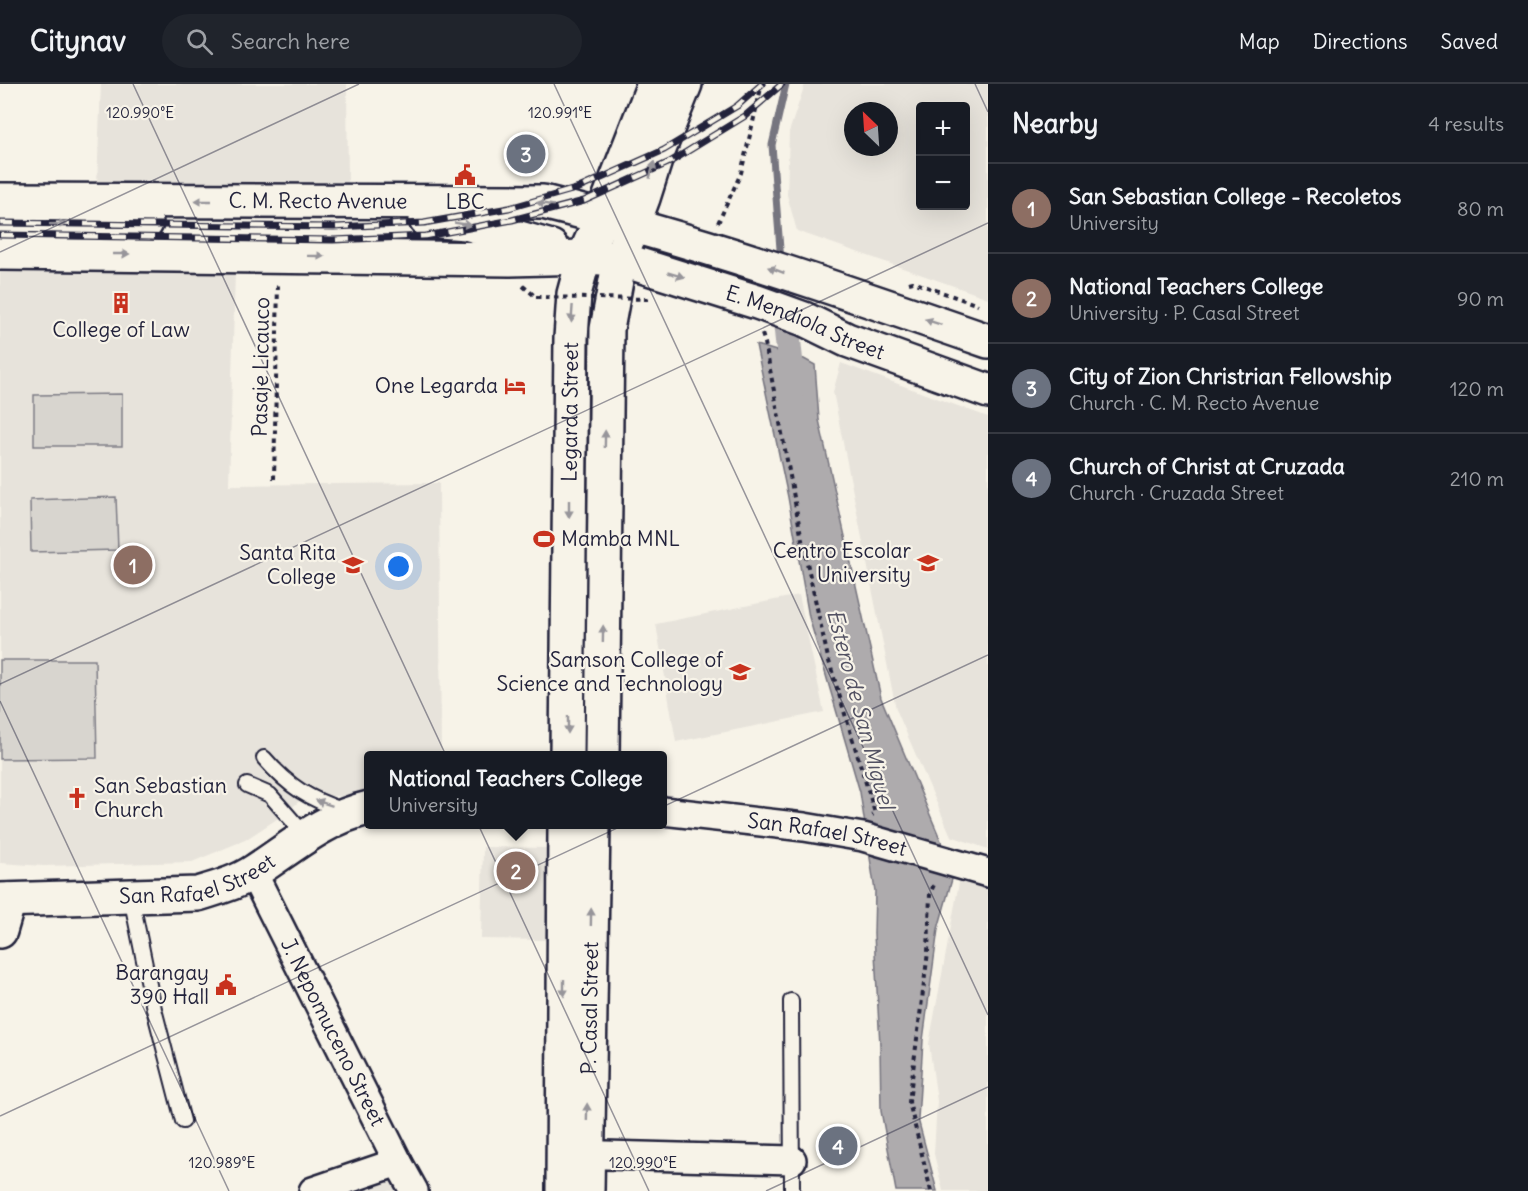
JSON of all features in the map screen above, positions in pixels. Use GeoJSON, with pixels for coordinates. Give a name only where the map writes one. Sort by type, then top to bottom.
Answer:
{"type":"FeatureCollection","features":[{"type":"Feature","properties":{"kind":"main road","name":"Legarda Street"},"geometry":{"type":"LineString","coordinates":[[567,751],[573,294],[584,257],[617,221],[657,154],[685,84]]}},
{"type":"Feature","properties":{"kind":"main road","name":"Legarda Street"},"geometry":{"type":"LineString","coordinates":[[602,751],[606,348],[612,292],[620,259],[617,221],[647,88]]}},
{"type":"Feature","properties":{"kind":"main road","name":"C. M. Recto Avenue"},"geometry":{"type":"LineString","coordinates":[[0,200],[543,202],[617,221]]}},
{"type":"Feature","properties":{"kind":"main road","name":"C. M. Recto Avenue"},"geometry":{"type":"LineString","coordinates":[[0,225],[437,220],[466,223],[584,257]]}},
{"type":"Feature","properties":{"kind":"main road","name":"E. Mendiola Street"},"geometry":{"type":"LineString","coordinates":[[617,221],[722,251],[988,341]]}},
{"type":"Feature","properties":{"kind":"main road","name":"C. M. Recto Avenue"},"geometry":{"type":"LineString","coordinates":[[0,253],[620,259]]}},
{"type":"Feature","properties":{"kind":"main road","name":"E. Mendiola Street"},"geometry":{"type":"LineString","coordinates":[[620,259],[757,302],[848,340],[988,391]]}},
{"type":"Feature","properties":{"kind":"main road","name":"San Rafael Street"},"geometry":{"type":"LineString","coordinates":[[4,900],[198,894],[226,886],[253,873],[305,835],[360,810]]}},
{"type":"Feature","properties":{"kind":"main road","name":"P. Casal Street"},"geometry":{"type":"LineString","coordinates":[[565,829],[575,1154],[587,1191]]}},
{"type":"Feature","properties":{"kind":"main road","name":"P. Casal Street"},"geometry":{"type":"LineString","coordinates":[[563,1191],[575,1154],[593,829]]}},
{"type":"Feature","properties":{"kind":"main road"},"geometry":{"type":"LineString","coordinates":[[0,931],[4,900]]}},
{"type":"Feature","properties":{"kind":"street","name":"San Rafael Street"},"geometry":{"type":"LineString","coordinates":[[667,811],[804,827],[863,837],[988,873]]}},
{"type":"Feature","properties":{"kind":"street","name":"J. Nepomuceno Street"},"geometry":{"type":"LineString","coordinates":[[253,873],[414,1191]]}},
{"type":"Feature","properties":{"kind":"street"},"geometry":{"type":"LineString","coordinates":[[575,1154],[792,1160]]}},
{"type":"Feature","properties":{"kind":"street"},"geometry":{"type":"LineString","coordinates":[[313,1191],[398,1162]]}},
{"type":"Feature","properties":{"kind":"lane"},"geometry":{"type":"LineString","coordinates":[[264,758],[280,777],[316,801],[360,810]]}},
{"type":"Feature","properties":{"kind":"lane"},"geometry":{"type":"LineString","coordinates":[[247,785],[270,795],[305,835]]}},
{"type":"Feature","properties":{"kind":"lane"},"geometry":{"type":"LineString","coordinates":[[131,897],[154,1009],[183,1121]]}},
{"type":"Feature","properties":{"kind":"lane"},"geometry":{"type":"LineString","coordinates":[[791,1001],[792,1191]]}},
{"type":"Feature","properties":{"kind":"path"},"geometry":{"type":"LineString","coordinates":[[722,251],[762,84]]}},
{"type":"Feature","properties":{"kind":"path","name":"Pasaje Licauco"},"geometry":{"type":"LineString","coordinates":[[274,478],[278,255]]}},
{"type":"Feature","properties":{"kind":"path"},"geometry":{"type":"LineString","coordinates":[[914,282],[988,309]]}},
{"type":"Feature","properties":{"kind":"path"},"geometry":{"type":"LineString","coordinates":[[536,297],[649,299]]}},
{"type":"Feature","properties":{"kind":"path"},"geometry":{"type":"LineString","coordinates":[[765,343],[802,540],[828,658],[874,813]]}},
{"type":"Feature","properties":{"kind":"path"},"geometry":{"type":"LineString","coordinates":[[930,894],[928,952],[909,1102],[931,1191]]}},
{"type":"Feature","properties":{"kind":"shaded area"},"geometry":{"type":"Polygon","coordinates":[[[101,84],[347,84],[348,184],[97,184],[101,84]]]}},
{"type":"Feature","properties":{"kind":"shaded area"},"geometry":{"type":"Polygon","coordinates":[[[805,84],[988,84],[988,298],[797,231],[787,195],[789,132],[805,84]]]}},
{"type":"Feature","properties":{"kind":"shaded area"},"geometry":{"type":"Polygon","coordinates":[[[0,271],[235,271],[229,485],[439,483],[441,751],[364,751],[364,795],[304,797],[286,813],[245,840],[192,862],[44,866],[0,863],[0,271]]]}},
{"type":"Feature","properties":{"kind":"shaded area","name":"Centro Escolar University"},"geometry":{"type":"Polygon","coordinates":[[[841,363],[988,417],[988,849],[951,836],[896,709],[833,392],[841,363]]]}},
{"type":"Feature","properties":{"kind":"shaded area"},"geometry":{"type":"Polygon","coordinates":[[[122,394],[122,446],[34,446],[34,395],[122,394]]]}},
{"type":"Feature","properties":{"kind":"shaded area"},"geometry":{"type":"Polygon","coordinates":[[[116,497],[118,550],[31,552],[30,500],[116,497]]]}},
{"type":"Feature","properties":{"kind":"shaded area","name":"Samson College of Science and Technology"},"geometry":{"type":"Polygon","coordinates":[[[799,595],[824,712],[676,742],[656,624],[799,595]]]}},
{"type":"Feature","properties":{"kind":"shaded area"},"geometry":{"type":"Polygon","coordinates":[[[0,660],[95,660],[97,758],[0,759],[0,660]]]}},
{"type":"Feature","properties":{"kind":"shaded area"},"geometry":{"type":"Polygon","coordinates":[[[483,847],[550,848],[546,940],[481,939],[483,847]]]}},
{"type":"Feature","properties":{"kind":"shaded area"},"geometry":{"type":"Polygon","coordinates":[[[961,872],[988,882],[988,1191],[943,1191],[934,1154],[937,1101],[929,1044],[961,872]]]}},
{"type":"Feature","properties":{"kind":"shaded area"},"geometry":{"type":"Polygon","coordinates":[[[385,1171],[396,1191],[327,1191],[385,1171]]]}},
{"type":"Feature","properties":{"kind":"water"},"geometry":{"type":"Polygon","coordinates":[[[756,345],[804,359],[815,365],[819,420],[881,698],[954,872],[938,929],[923,1040],[918,1119],[937,1191],[896,1191],[881,1111],[874,934],[875,891],[860,792],[809,617],[788,497],[756,345]]]}},
{"type":"Feature","properties":{"kind":"waterway","name":"Estero de San Miguel"},"geometry":{"type":"LineString","coordinates":[[781,262],[772,145],[786,84]]}},
{"type":"Feature","properties":{"kind":"waterway","name":"Estero de San Miguel"},"geometry":{"type":"LineString","coordinates":[[782,284],[793,388]]}},
{"type":"Feature","properties":{"kind":"railway"},"geometry":{"type":"LineString","coordinates":[[0,223],[334,227],[424,223],[509,208],[579,188],[664,150],[737,106],[762,84]]}},
{"type":"Feature","properties":{"kind":"railway"},"geometry":{"type":"LineString","coordinates":[[0,235],[333,240],[426,236],[512,220],[584,201],[670,162],[745,116],[782,84]]}},
{"type":"Feature","properties":{"kind":"place","name":"City of Zion Christrian Fellowship"},"geometry":{"type":"Point","coordinates":[526,154]}},
{"type":"Feature","properties":{"kind":"place","name":"LBC"},"geometry":{"type":"Point","coordinates":[465,175]}},
{"type":"Feature","properties":{"kind":"place","name":"College of Law"},"geometry":{"type":"Point","coordinates":[121,303]}},
{"type":"Feature","properties":{"kind":"place","name":"One Legarda"},"geometry":{"type":"Point","coordinates":[515,386]}},
{"type":"Feature","properties":{"kind":"place","name":"Mamba MNL"},"geometry":{"type":"Point","coordinates":[544,539]}},
{"type":"Feature","properties":{"kind":"place","name":"Centro Escolar University"},"geometry":{"type":"Point","coordinates":[928,563]}},
{"type":"Feature","properties":{"kind":"place","name":"San Sebastian College - Recoletos"},"geometry":{"type":"Point","coordinates":[133,565]}},
{"type":"Feature","properties":{"kind":"place","name":"Santa Rita College"},"geometry":{"type":"Point","coordinates":[353,565]}},
{"type":"Feature","properties":{"kind":"place","name":"Samson College of Science and Technology"},"geometry":{"type":"Point","coordinates":[740,672]}},
{"type":"Feature","properties":{"kind":"place","name":"San Sebastian Church"},"geometry":{"type":"Point","coordinates":[77,798]}},
{"type":"Feature","properties":{"kind":"place","name":"National Teachers College"},"geometry":{"type":"Point","coordinates":[516,871]}},
{"type":"Feature","properties":{"kind":"place","name":"Barangay 390 Hall"},"geometry":{"type":"Point","coordinates":[226,985]}},
{"type":"Feature","properties":{"kind":"place","name":"Church of Christ at Cruzada"},"geometry":{"type":"Point","coordinates":[838,1146]}}]}
